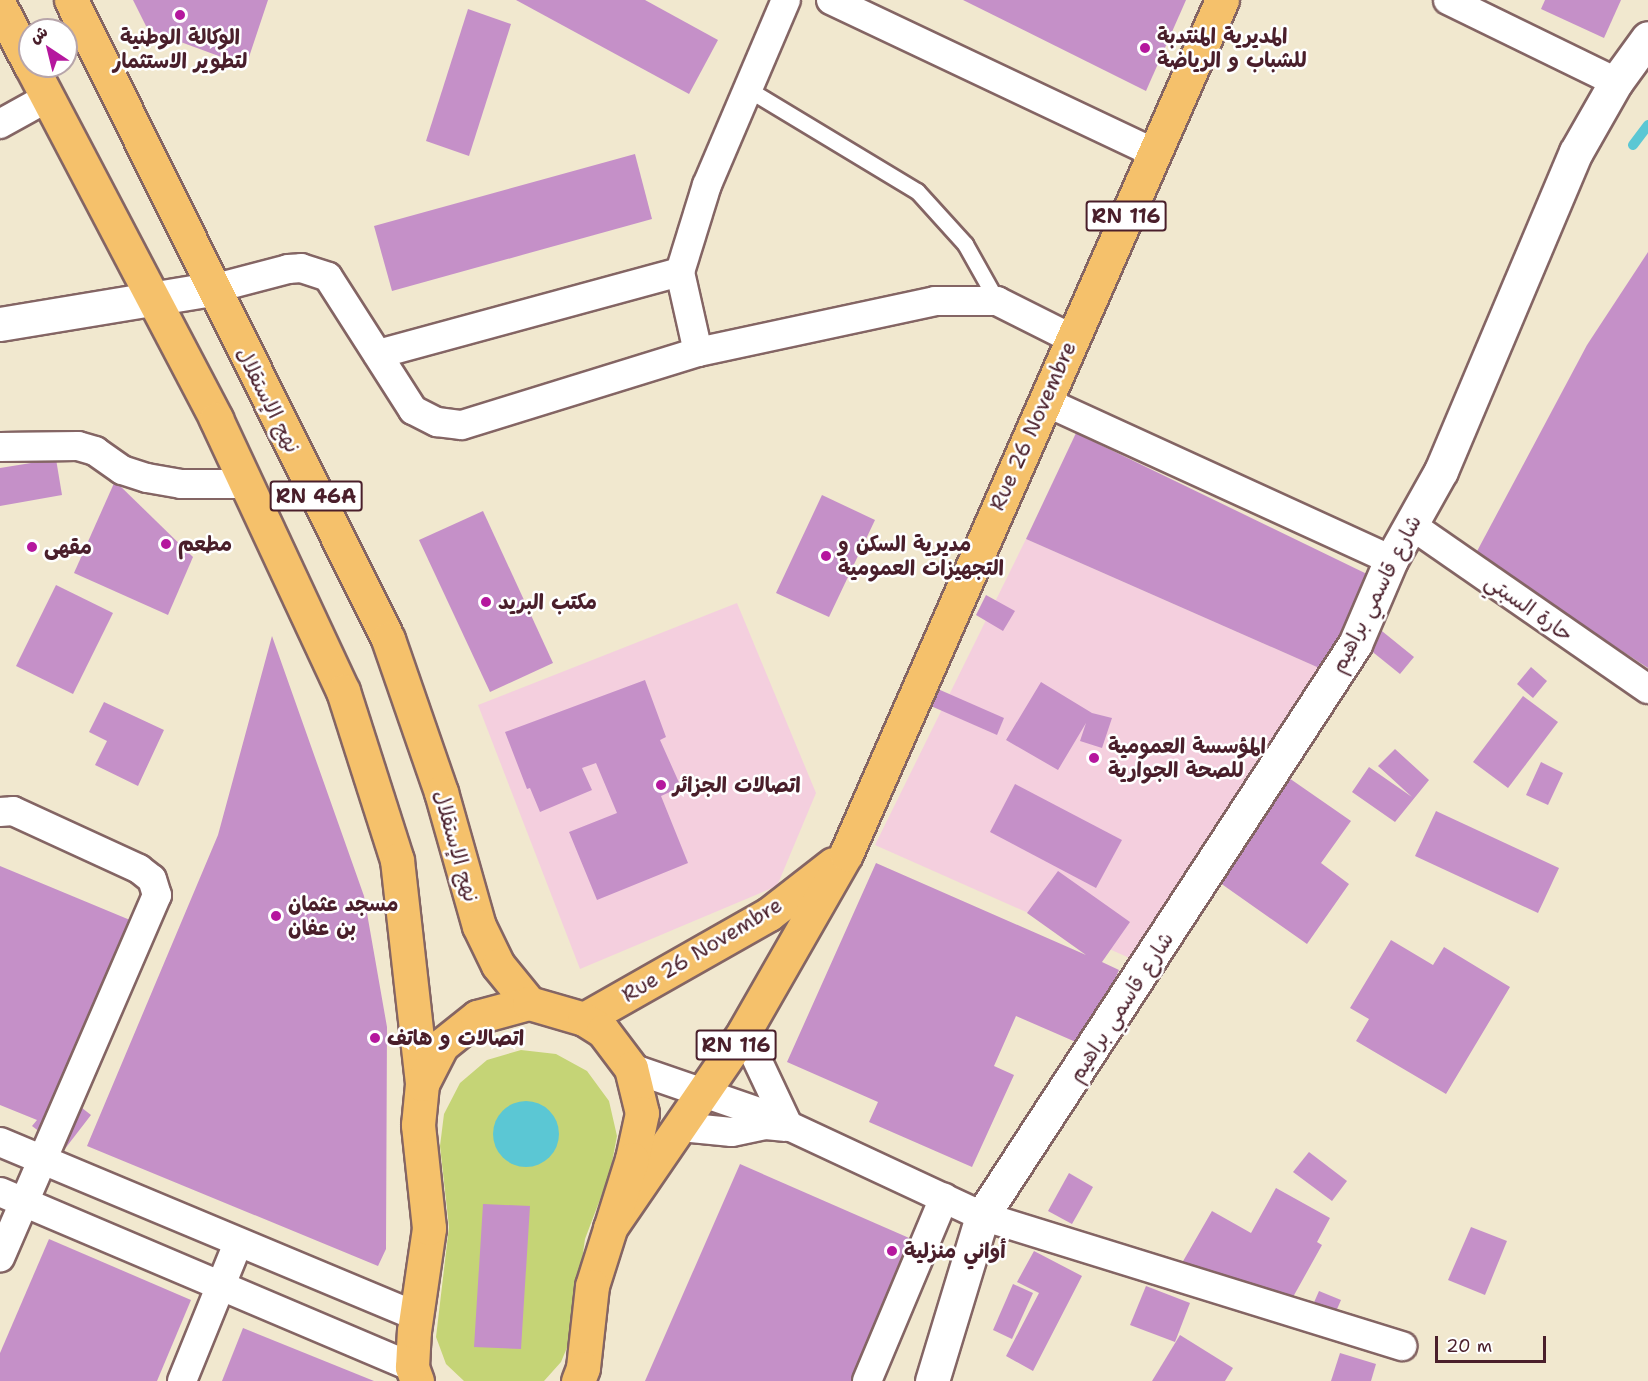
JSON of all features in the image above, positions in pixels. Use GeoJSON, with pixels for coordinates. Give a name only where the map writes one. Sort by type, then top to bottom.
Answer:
{"type":"FeatureCollection","features":[{"type":"Feature","properties":{"kind":"main road","name":"نهج الإستقلال"},"geometry":{"type":"LineString","coordinates":[[72,0],[212,289],[388,639],[441,792],[479,926],[498,965],[528,1003]]}},
{"type":"Feature","properties":{"kind":"main road","name":"Rue 26 Novembre"},"geometry":{"type":"LineString","coordinates":[[609,1228],[706,1091],[744,1032],[846,854],[1071,338],[1222,0]]}},
{"type":"Feature","properties":{"kind":"main road","name":"RN 46A"},"geometry":{"type":"LineString","coordinates":[[0,6],[18,41]]}},
{"type":"Feature","properties":{"kind":"main road","name":"RN 46A"},"geometry":{"type":"LineString","coordinates":[[37,78],[216,419],[343,691],[398,860],[422,1084]]}},
{"type":"Feature","properties":{"kind":"main road","name":"Rue 26 Novembre"},"geometry":{"type":"LineString","coordinates":[[584,1019],[769,914],[846,854]]}},
{"type":"Feature","properties":{"kind":"main road"},"geometry":{"type":"LineString","coordinates":[[415,1374],[415,1316],[429,1228],[418,1125],[422,1084],[442,1045],[477,1017],[528,1003],[584,1019],[603,1031],[631,1068],[642,1113],[633,1159],[592,1286],[583,1368],[578,1381]]}},
{"type":"Feature","properties":{"kind":"street"},"geometry":{"type":"LineString","coordinates":[[698,352],[680,272],[707,184],[750,91],[786,0]]}},
{"type":"Feature","properties":{"kind":"street"},"geometry":{"type":"LineString","coordinates":[[831,0],[1150,162]]}},
{"type":"Feature","properties":{"kind":"street"},"geometry":{"type":"LineString","coordinates":[[1448,0],[1493,10],[1616,82]]}},
{"type":"Feature","properties":{"kind":"street","name":"شارع قاسمي براهيم"},"geometry":{"type":"LineString","coordinates":[[932,1381],[982,1216],[1355,644],[1391,560],[1441,471],[1562,194],[1576,152],[1616,82],[1648,38]]}},
{"type":"Feature","properties":{"kind":"street"},"geometry":{"type":"LineString","coordinates":[[0,124],[47,98]]}},
{"type":"Feature","properties":{"kind":"street"},"geometry":{"type":"LineString","coordinates":[[0,324],[212,289],[288,269],[314,272],[328,277],[413,410],[437,422],[462,425],[698,352],[935,301],[997,301],[1071,338]]}},
{"type":"Feature","properties":{"kind":"street"},"geometry":{"type":"LineString","coordinates":[[378,354],[680,272]]}},
{"type":"Feature","properties":{"kind":"street"},"geometry":{"type":"LineString","coordinates":[[1044,401],[1391,560]]}},
{"type":"Feature","properties":{"kind":"street"},"geometry":{"type":"LineString","coordinates":[[0,447],[78,446],[95,451],[122,470],[147,478],[181,484],[245,484]]}},
{"type":"Feature","properties":{"kind":"street","name":"حارة السبتي"},"geometry":{"type":"LineString","coordinates":[[1411,525],[1648,689]]}},
{"type":"Feature","properties":{"kind":"street"},"geometry":{"type":"LineString","coordinates":[[0,812],[13,811],[139,869],[152,879],[157,895],[42,1159],[12,1197],[0,1257]]}},
{"type":"Feature","properties":{"kind":"street"},"geometry":{"type":"LineString","coordinates":[[744,1032],[789,1127]]}},
{"type":"Feature","properties":{"kind":"street"},"geometry":{"type":"LineString","coordinates":[[631,1068],[706,1091],[982,1216],[1402,1346]]}},
{"type":"Feature","properties":{"kind":"street"},"geometry":{"type":"LineString","coordinates":[[681,1127],[732,1132],[766,1125],[789,1127]]}},
{"type":"Feature","properties":{"kind":"street"},"geometry":{"type":"LineString","coordinates":[[0,1142],[415,1316]]}},
{"type":"Feature","properties":{"kind":"street"},"geometry":{"type":"LineString","coordinates":[[12,1197],[221,1284],[415,1374]]}},
{"type":"Feature","properties":{"kind":"street"},"geometry":{"type":"LineString","coordinates":[[867,1381],[944,1198]]}},
{"type":"Feature","properties":{"kind":"street"},"geometry":{"type":"LineString","coordinates":[[182,1381],[238,1243]]}},
{"type":"Feature","properties":{"kind":"lane"},"geometry":{"type":"LineString","coordinates":[[750,91],[917,191],[965,244],[997,301]]}},
{"type":"Feature","properties":{"kind":"shaded area","name":"المؤسسة العمومية للصحة الجوارية"},"geometry":{"type":"Polygon","coordinates":[[[1026,539],[1326,671],[1134,960],[875,845],[1026,539]]]}},
{"type":"Feature","properties":{"kind":"shaded area","name":"اتصالات الجزائر"},"geometry":{"type":"Polygon","coordinates":[[[737,603],[816,793],[777,886],[580,969],[478,705],[737,603]]]}},
{"type":"Feature","properties":{"kind":"green space"},"geometry":{"type":"Polygon","coordinates":[[[521,1050],[556,1054],[587,1071],[609,1101],[617,1136],[610,1173],[585,1239],[571,1338],[561,1362],[544,1381],[464,1381],[446,1364],[436,1337],[449,1227],[440,1146],[444,1114],[460,1083],[487,1060],[521,1050]]]}},
{"type":"Feature","properties":{"kind":"water"},"geometry":{"type":"Polygon","coordinates":[[[519,1101],[533,1101],[545,1106],[554,1115],[559,1134],[557,1147],[550,1158],[533,1167],[519,1167],[507,1162],[498,1153],[493,1141],[493,1127],[498,1115],[507,1106],[519,1101]]]}},
{"type":"Feature","properties":{"kind":"building"},"geometry":{"type":"Polygon","coordinates":[[[133,0],[268,0],[246,66],[148,30],[133,0]]]}},
{"type":"Feature","properties":{"kind":"building"},"geometry":{"type":"Polygon","coordinates":[[[516,0],[645,0],[718,40],[689,94],[516,0]]]}},
{"type":"Feature","properties":{"kind":"building"},"geometry":{"type":"Polygon","coordinates":[[[963,0],[1186,0],[1146,91],[963,0]]]}},
{"type":"Feature","properties":{"kind":"building"},"geometry":{"type":"Polygon","coordinates":[[[1545,0],[1621,0],[1604,38],[1541,9],[1545,0]]]}},
{"type":"Feature","properties":{"kind":"building"},"geometry":{"type":"Polygon","coordinates":[[[468,9],[511,24],[469,156],[426,141],[468,9]]]}},
{"type":"Feature","properties":{"kind":"building"},"geometry":{"type":"Polygon","coordinates":[[[635,154],[652,219],[392,291],[374,226],[635,154]]]}},
{"type":"Feature","properties":{"kind":"building"},"geometry":{"type":"Polygon","coordinates":[[[1648,252],[1648,668],[1475,555],[1587,345],[1648,252]]]}},
{"type":"Feature","properties":{"kind":"building"},"geometry":{"type":"Polygon","coordinates":[[[1076,433],[1369,575],[1326,671],[1026,539],[1076,433]]]}},
{"type":"Feature","properties":{"kind":"building"},"geometry":{"type":"Polygon","coordinates":[[[56,459],[62,495],[0,506],[0,468],[56,459]]]}},
{"type":"Feature","properties":{"kind":"building"},"geometry":{"type":"Polygon","coordinates":[[[115,481],[193,557],[168,615],[74,573],[115,481]]]}},
{"type":"Feature","properties":{"kind":"building","name":"مديرية السكن و التجهيزات العمومية"},"geometry":{"type":"Polygon","coordinates":[[[822,495],[875,520],[829,617],[776,593],[822,495]]]}},
{"type":"Feature","properties":{"kind":"building","name":"مكتب البريد"},"geometry":{"type":"Polygon","coordinates":[[[483,511],[553,663],[490,692],[419,540],[483,511]]]}},
{"type":"Feature","properties":{"kind":"building"},"geometry":{"type":"Polygon","coordinates":[[[56,585],[113,613],[73,694],[16,666],[56,585]]]}},
{"type":"Feature","properties":{"kind":"building"},"geometry":{"type":"Polygon","coordinates":[[[986,595],[1015,611],[1003,631],[976,615],[986,595]]]}},
{"type":"Feature","properties":{"kind":"building"},"geometry":{"type":"Polygon","coordinates":[[[1372,623],[1414,657],[1400,674],[1359,641],[1372,623]]]}},
{"type":"Feature","properties":{"kind":"building"},"geometry":{"type":"Polygon","coordinates":[[[272,636],[364,896],[387,1027],[386,1249],[378,1266],[87,1146],[218,835],[272,636]]]}},
{"type":"Feature","properties":{"kind":"building"},"geometry":{"type":"Polygon","coordinates":[[[1531,667],[1547,681],[1533,698],[1517,684],[1531,667]]]}},
{"type":"Feature","properties":{"kind":"building"},"geometry":{"type":"Polygon","coordinates":[[[645,680],[666,737],[660,740],[681,787],[661,796],[688,863],[597,900],[569,832],[617,813],[596,763],[582,768],[592,790],[540,812],[530,788],[527,789],[505,732],[645,680]]]}},
{"type":"Feature","properties":{"kind":"building"},"geometry":{"type":"Polygon","coordinates":[[[1041,682],[1092,713],[1112,718],[1102,748],[1080,741],[1086,723],[1058,770],[1006,740],[1041,682]]]}},
{"type":"Feature","properties":{"kind":"building"},"geometry":{"type":"Polygon","coordinates":[[[931,686],[1004,718],[997,735],[924,703],[931,686]]]}},
{"type":"Feature","properties":{"kind":"building"},"geometry":{"type":"Polygon","coordinates":[[[1523,696],[1558,722],[1508,788],[1473,762],[1523,696]]]}},
{"type":"Feature","properties":{"kind":"building"},"geometry":{"type":"Polygon","coordinates":[[[104,702],[164,730],[138,786],[95,765],[107,741],[89,732],[104,702]]]}},
{"type":"Feature","properties":{"kind":"building"},"geometry":{"type":"Polygon","coordinates":[[[1395,749],[1429,780],[1395,822],[1352,792],[1369,767],[1412,797],[1378,766],[1395,749]]]}},
{"type":"Feature","properties":{"kind":"building"},"geometry":{"type":"Polygon","coordinates":[[[1541,762],[1563,773],[1548,805],[1526,795],[1541,762]]]}},
{"type":"Feature","properties":{"kind":"building"},"geometry":{"type":"Polygon","coordinates":[[[1289,778],[1351,821],[1321,863],[1349,884],[1307,944],[1206,873],[1248,837],[1289,778]]]}},
{"type":"Feature","properties":{"kind":"building"},"geometry":{"type":"Polygon","coordinates":[[[1015,784],[1122,840],[1096,888],[990,832],[1015,784]]]}},
{"type":"Feature","properties":{"kind":"building"},"geometry":{"type":"Polygon","coordinates":[[[1436,811],[1559,868],[1538,913],[1415,856],[1436,811]]]}},
{"type":"Feature","properties":{"kind":"building"},"geometry":{"type":"Polygon","coordinates":[[[876,863],[1086,955],[1027,913],[1058,871],[1130,922],[1102,962],[1119,970],[1085,1046],[1016,1016],[994,1066],[1014,1075],[972,1167],[869,1122],[878,1102],[787,1062],[876,863]]]}},
{"type":"Feature","properties":{"kind":"building"},"geometry":{"type":"Polygon","coordinates":[[[0,866],[130,920],[55,1096],[59,1090],[91,1115],[64,1150],[32,1126],[37,1120],[0,1105],[0,866]]]}},
{"type":"Feature","properties":{"kind":"building"},"geometry":{"type":"Polygon","coordinates":[[[1391,940],[1433,965],[1444,947],[1510,987],[1446,1094],[1356,1041],[1369,1019],[1350,1008],[1391,940]]]}},
{"type":"Feature","properties":{"kind":"building"},"geometry":{"type":"Polygon","coordinates":[[[1309,1152],[1347,1181],[1332,1201],[1293,1172],[1309,1152]]]}},
{"type":"Feature","properties":{"kind":"building"},"geometry":{"type":"Polygon","coordinates":[[[740,1164],[916,1241],[854,1381],[645,1381],[740,1164]]]}},
{"type":"Feature","properties":{"kind":"building"},"geometry":{"type":"Polygon","coordinates":[[[1069,1173],[1093,1187],[1072,1224],[1048,1211],[1069,1173]]]}},
{"type":"Feature","properties":{"kind":"building"},"geometry":{"type":"Polygon","coordinates":[[[1276,1188],[1330,1218],[1317,1242],[1322,1245],[1288,1306],[1248,1299],[1182,1263],[1212,1211],[1251,1233],[1276,1188]]]}},
{"type":"Feature","properties":{"kind":"building"},"geometry":{"type":"Polygon","coordinates":[[[483,1204],[530,1206],[521,1349],[474,1347],[483,1204]]]}},
{"type":"Feature","properties":{"kind":"building"},"geometry":{"type":"Polygon","coordinates":[[[1471,1227],[1507,1241],[1485,1295],[1448,1280],[1471,1227]]]}},
{"type":"Feature","properties":{"kind":"building"},"geometry":{"type":"Polygon","coordinates":[[[49,1239],[191,1300],[157,1381],[0,1381],[0,1353],[49,1239]]]}},
{"type":"Feature","properties":{"kind":"building"},"geometry":{"type":"Polygon","coordinates":[[[1034,1251],[1082,1276],[1033,1371],[1006,1356],[1039,1293],[1017,1282],[1034,1251]]]}},
{"type":"Feature","properties":{"kind":"building"},"geometry":{"type":"Polygon","coordinates":[[[1013,1284],[1033,1293],[1012,1339],[993,1330],[1013,1284]]]}},
{"type":"Feature","properties":{"kind":"building"},"geometry":{"type":"Polygon","coordinates":[[[1146,1286],[1190,1303],[1175,1342],[1130,1325],[1146,1286]]]}},
{"type":"Feature","properties":{"kind":"building"},"geometry":{"type":"Polygon","coordinates":[[[1319,1291],[1341,1300],[1331,1323],[1309,1314],[1319,1291]]]}},
{"type":"Feature","properties":{"kind":"building"},"geometry":{"type":"Polygon","coordinates":[[[243,1328],[374,1381],[222,1381],[243,1328]]]}},
{"type":"Feature","properties":{"kind":"building"},"geometry":{"type":"Polygon","coordinates":[[[1180,1335],[1233,1368],[1225,1381],[1152,1381],[1180,1335]]]}},
{"type":"Feature","properties":{"kind":"building"},"geometry":{"type":"Polygon","coordinates":[[[1340,1353],[1376,1364],[1371,1381],[1331,1381],[1340,1353]]]}},
{"type":"Feature","properties":{"kind":"waterway"},"geometry":{"type":"LineString","coordinates":[[1633,145],[1648,125]]}},
{"type":"Feature","properties":{"kind":"place","name":"الوكالة الوطنية لتطوير الاستثمار"},"geometry":{"type":"Point","coordinates":[180,15]}},
{"type":"Feature","properties":{"kind":"place","name":"المديرية المنتدبة للشباب و الرياضة"},"geometry":{"type":"Point","coordinates":[1145,48]}},
{"type":"Feature","properties":{"kind":"place","name":"مطعم"},"geometry":{"type":"Point","coordinates":[166,544]}},
{"type":"Feature","properties":{"kind":"place","name":"مقهى"},"geometry":{"type":"Point","coordinates":[32,547]}},
{"type":"Feature","properties":{"kind":"place","name":"مديرية السكن و التجهيزات العمومية"},"geometry":{"type":"Point","coordinates":[826,556]}},
{"type":"Feature","properties":{"kind":"place","name":"مكتب البريد"},"geometry":{"type":"Point","coordinates":[486,602]}},
{"type":"Feature","properties":{"kind":"place","name":"المؤسسة العمومية للصحة الجوارية"},"geometry":{"type":"Point","coordinates":[1094,758]}},
{"type":"Feature","properties":{"kind":"place","name":"اتصالات الجزائر"},"geometry":{"type":"Point","coordinates":[661,785]}},
{"type":"Feature","properties":{"kind":"place","name":"مسجد عثمان بن عفان"},"geometry":{"type":"Point","coordinates":[276,916]}},
{"type":"Feature","properties":{"kind":"place","name":"اتصالات و هاتف"},"geometry":{"type":"Point","coordinates":[375,1038]}},
{"type":"Feature","properties":{"kind":"place","name":"أواني منزلية"},"geometry":{"type":"Point","coordinates":[892,1251]}}]}
